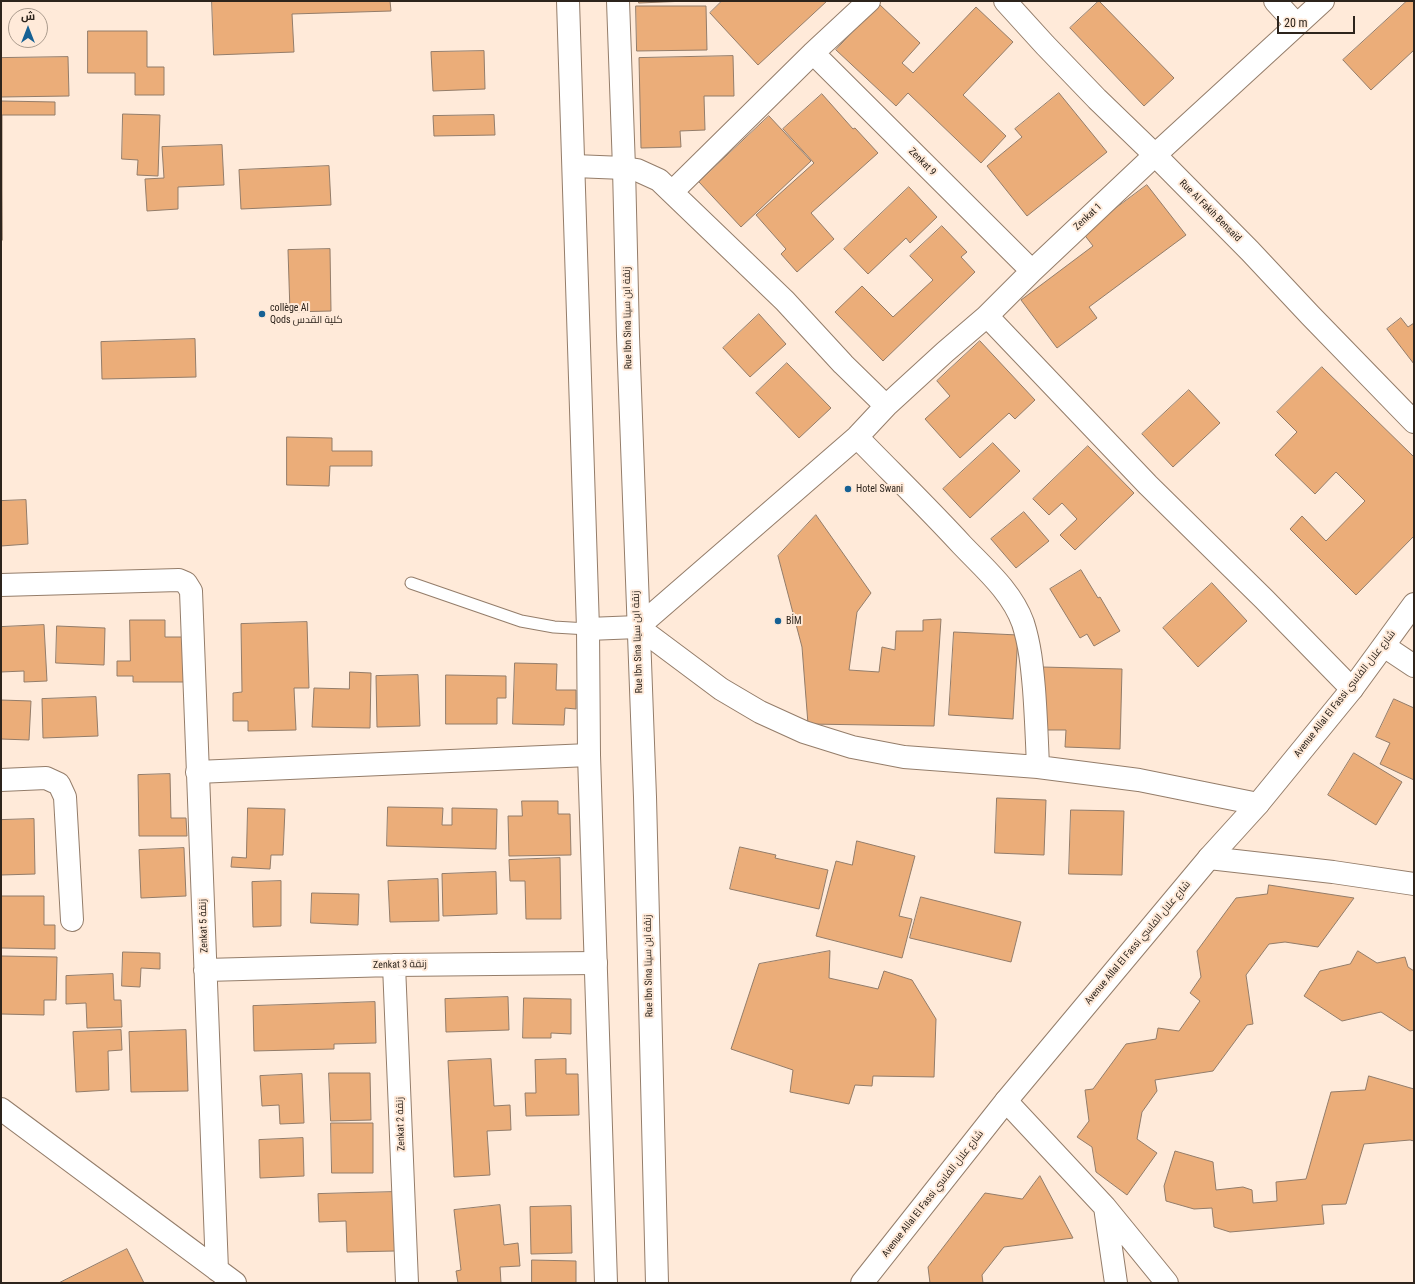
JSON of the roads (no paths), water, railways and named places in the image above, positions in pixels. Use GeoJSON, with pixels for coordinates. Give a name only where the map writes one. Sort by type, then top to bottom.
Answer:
{"type":"FeatureCollection","features":[{"type":"Feature","properties":{"kind":"street"},"geometry":{"type":"LineString","coordinates":[[568,1],[588,629],[589,755],[606,1283]]}},
{"type":"Feature","properties":{"kind":"street","name":"Rue Ibn Sina زنقة ابن سينا"},"geometry":{"type":"LineString","coordinates":[[618,1],[628,344],[645,797],[657,1283]]}},
{"type":"Feature","properties":{"kind":"street"},"geometry":{"type":"LineString","coordinates":[[672,192],[813,53],[869,1]]}},
{"type":"Feature","properties":{"kind":"street","name":"Rue Al Fakih Bensaïd"},"geometry":{"type":"LineString","coordinates":[[1005,1],[1096,99],[1155,155],[1250,251],[1414,422]]}},
{"type":"Feature","properties":{"kind":"street"},"geometry":{"type":"LineString","coordinates":[[1275,1],[1297,25]]}},
{"type":"Feature","properties":{"kind":"street","name":"Zenkat 1"},"geometry":{"type":"LineString","coordinates":[[638,627],[857,437],[886,406],[986,316],[1155,155],[1323,1]]}},
{"type":"Feature","properties":{"kind":"street","name":"Zenkat 9"},"geometry":{"type":"LineString","coordinates":[[813,53],[1032,271]]}},
{"type":"Feature","properties":{"kind":"street"},"geometry":{"type":"LineString","coordinates":[[574,166],[637,170],[659,180],[785,301],[843,364],[886,406]]}},
{"type":"Feature","properties":{"kind":"street"},"geometry":{"type":"LineString","coordinates":[[986,316],[1148,485],[1352,688]]}},
{"type":"Feature","properties":{"kind":"street"},"geometry":{"type":"LineString","coordinates":[[857,437],[916,496],[995,580],[1009,596],[1016,608],[1023,622],[1032,666],[1038,767]]}},
{"type":"Feature","properties":{"kind":"street","name":"Zenkat 5 زنقة"},"geometry":{"type":"LineString","coordinates":[[1,585],[179,580],[186,583],[191,591],[217,1270]]}},
{"type":"Feature","properties":{"kind":"street","name":"Avenue Allal El Fassi شارع علال الفاسي"},"geometry":{"type":"LineString","coordinates":[[862,1283],[1006,1101],[1209,858],[1258,804],[1352,688],[1414,604]]}},
{"type":"Feature","properties":{"kind":"street"},"geometry":{"type":"LineString","coordinates":[[588,629],[638,627],[721,689],[760,712],[804,732],[852,747],[904,757],[1038,767],[1139,780],[1258,804]]}},
{"type":"Feature","properties":{"kind":"street"},"geometry":{"type":"LineString","coordinates":[[1384,646],[1414,666]]}},
{"type":"Feature","properties":{"kind":"street"},"geometry":{"type":"LineString","coordinates":[[197,772],[589,755]]}},
{"type":"Feature","properties":{"kind":"street"},"geometry":{"type":"LineString","coordinates":[[1,780],[46,778],[59,784],[65,797],[72,920]]}},
{"type":"Feature","properties":{"kind":"street"},"geometry":{"type":"LineString","coordinates":[[1209,858],[1334,872],[1414,884]]}},
{"type":"Feature","properties":{"kind":"street","name":"Zenkat 3 زنقة"},"geometry":{"type":"LineString","coordinates":[[205,970],[394,965],[596,963]]}},
{"type":"Feature","properties":{"kind":"street","name":"Zenkat 2 زنقة"},"geometry":{"type":"LineString","coordinates":[[394,965],[408,1283]]}},
{"type":"Feature","properties":{"kind":"street"},"geometry":{"type":"LineString","coordinates":[[1006,1101],[1105,1207],[1168,1283]]}},
{"type":"Feature","properties":{"kind":"street"},"geometry":{"type":"LineString","coordinates":[[1,1109],[236,1283]]}},
{"type":"Feature","properties":{"kind":"street"},"geometry":{"type":"LineString","coordinates":[[1105,1207],[1116,1283]]}},
{"type":"Feature","properties":{"kind":"lane"},"geometry":{"type":"LineString","coordinates":[[411,583],[521,621],[554,627],[588,629]]}},
{"type":"Feature","properties":{"kind":"place","name":"collège Al Qods كلية القدس"},"geometry":{"type":"Point","coordinates":[262,314]}},
{"type":"Feature","properties":{"kind":"place","name":"Hotel Swani"},"geometry":{"type":"Point","coordinates":[848,489]}},
{"type":"Feature","properties":{"kind":"place","name":"BİM"},"geometry":{"type":"Point","coordinates":[778,621]}}]}
